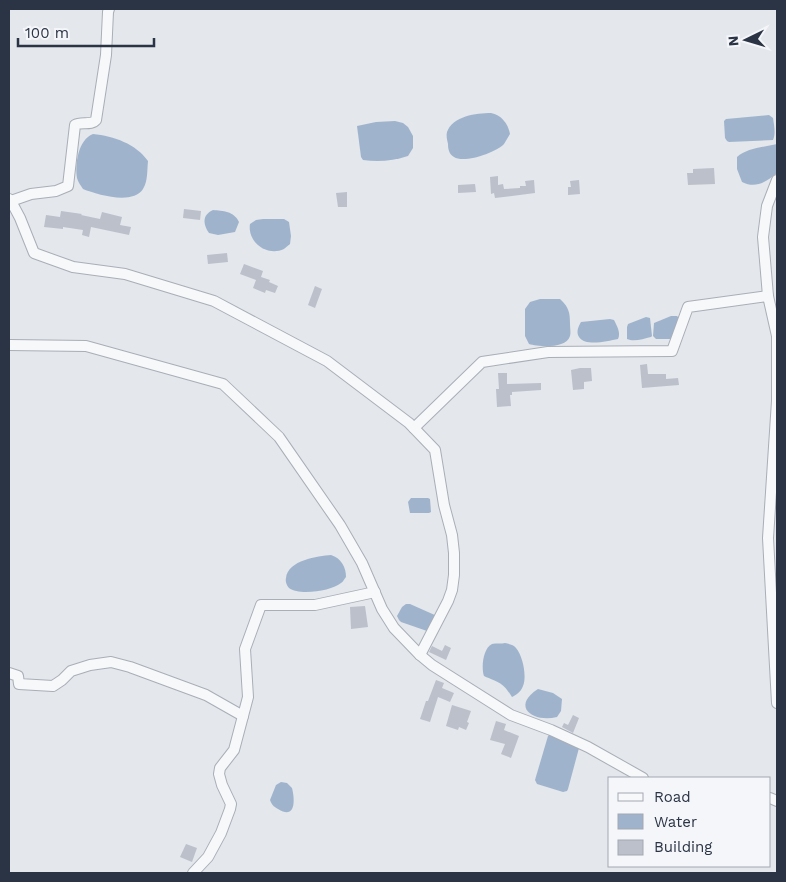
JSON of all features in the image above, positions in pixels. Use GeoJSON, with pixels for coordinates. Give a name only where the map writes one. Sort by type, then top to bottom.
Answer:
{"type":"FeatureCollection","features":[{"type":"Feature","properties":{"kind":"street"},"geometry":{"type":"LineString","coordinates":[[109,9],[106,55],[96,120],[93,123],[79,123],[75,125],[68,186],[56,191],[31,194],[10,200],[34,254],[73,267],[125,274],[214,301],[327,361],[414,428],[435,450],[454,553],[452,590],[420,655]]}},
{"type":"Feature","properties":{"kind":"street"},"geometry":{"type":"LineString","coordinates":[[777,180],[767,206],[763,237],[768,296],[777,336],[777,401],[768,538],[777,702]]}},
{"type":"Feature","properties":{"kind":"street"},"geometry":{"type":"LineString","coordinates":[[414,428],[482,362],[548,352],[672,351],[688,307],[768,296]]}},
{"type":"Feature","properties":{"kind":"street"},"geometry":{"type":"LineString","coordinates":[[9,345],[86,346],[223,384],[279,437],[340,525],[362,563],[374,592],[394,628],[420,655],[432,665],[511,715],[588,747],[641,777]]}},
{"type":"Feature","properties":{"kind":"street"},"geometry":{"type":"LineString","coordinates":[[193,873],[208,857],[221,833],[230,809],[231,804],[219,774],[220,768],[234,750],[248,697],[245,649],[261,605],[316,605],[374,592]]}},
{"type":"Feature","properties":{"kind":"street"},"geometry":{"type":"LineString","coordinates":[[9,673],[18,676],[19,684],[53,686],[71,671],[90,665],[111,662],[130,667],[206,695],[243,716]]}},
{"type":"Feature","properties":{"kind":"water"},"geometry":{"type":"Polygon","coordinates":[[[491,113],[501,118],[508,126],[510,134],[504,144],[488,153],[472,158],[459,159],[452,156],[449,150],[447,132],[454,122],[466,116],[491,113]]]}},
{"type":"Feature","properties":{"kind":"water"},"geometry":{"type":"Polygon","coordinates":[[[769,115],[773,118],[775,132],[773,140],[729,142],[725,138],[724,121],[726,119],[769,115]]]}},
{"type":"Feature","properties":{"kind":"water"},"geometry":{"type":"Polygon","coordinates":[[[395,121],[403,123],[408,127],[413,136],[413,148],[408,156],[386,161],[363,160],[357,126],[395,121]]]}},
{"type":"Feature","properties":{"kind":"water"},"geometry":{"type":"Polygon","coordinates":[[[93,134],[124,142],[137,150],[148,161],[146,183],[138,194],[124,198],[97,194],[83,189],[77,178],[77,160],[84,141],[93,134]]]}},
{"type":"Feature","properties":{"kind":"water"},"geometry":{"type":"Polygon","coordinates":[[[777,144],[777,173],[756,185],[742,182],[737,169],[737,157],[751,150],[777,144]]]}},
{"type":"Feature","properties":{"kind":"water"},"geometry":{"type":"Polygon","coordinates":[[[213,210],[228,212],[237,218],[239,222],[235,232],[218,235],[209,233],[205,217],[213,210]]]}},
{"type":"Feature","properties":{"kind":"water"},"geometry":{"type":"Polygon","coordinates":[[[284,219],[289,222],[290,244],[284,249],[271,251],[255,242],[250,231],[250,224],[256,220],[284,219]]]}},
{"type":"Feature","properties":{"kind":"water"},"geometry":{"type":"Polygon","coordinates":[[[540,299],[560,299],[567,308],[570,317],[570,335],[568,340],[563,343],[552,346],[529,344],[525,336],[525,309],[530,302],[540,299]]]}},
{"type":"Feature","properties":{"kind":"water"},"geometry":{"type":"Polygon","coordinates":[[[671,316],[679,318],[674,339],[656,339],[653,336],[654,323],[671,316]]]}},
{"type":"Feature","properties":{"kind":"water"},"geometry":{"type":"Polygon","coordinates":[[[646,317],[650,318],[652,336],[639,340],[627,339],[628,324],[646,317]]]}},
{"type":"Feature","properties":{"kind":"water"},"geometry":{"type":"Polygon","coordinates":[[[614,320],[617,327],[618,339],[592,343],[586,342],[579,337],[578,330],[581,322],[614,320]]]}},
{"type":"Feature","properties":{"kind":"water"},"geometry":{"type":"Polygon","coordinates":[[[411,498],[430,499],[431,512],[410,513],[408,502],[411,498]]]}},
{"type":"Feature","properties":{"kind":"water"},"geometry":{"type":"Polygon","coordinates":[[[331,555],[338,558],[344,566],[346,577],[342,583],[315,592],[300,592],[288,587],[286,579],[292,567],[304,560],[331,555]]]}},
{"type":"Feature","properties":{"kind":"water"},"geometry":{"type":"Polygon","coordinates":[[[406,604],[437,616],[427,631],[399,620],[397,616],[406,604]]]}},
{"type":"Feature","properties":{"kind":"water"},"geometry":{"type":"Polygon","coordinates":[[[505,643],[514,646],[518,652],[524,672],[522,688],[512,697],[503,685],[484,676],[483,672],[484,658],[489,646],[505,643]]]}},
{"type":"Feature","properties":{"kind":"water"},"geometry":{"type":"Polygon","coordinates":[[[538,689],[553,693],[562,699],[561,711],[557,717],[540,718],[528,712],[526,702],[538,689]]]}},
{"type":"Feature","properties":{"kind":"water"},"geometry":{"type":"Polygon","coordinates":[[[550,734],[579,748],[567,791],[563,792],[537,784],[535,780],[550,734]]]}},
{"type":"Feature","properties":{"kind":"water"},"geometry":{"type":"Polygon","coordinates":[[[281,782],[287,783],[292,788],[294,803],[288,812],[276,808],[270,800],[276,785],[281,782]]]}},
{"type":"Feature","properties":{"kind":"building"},"geometry":{"type":"Polygon","coordinates":[[[714,168],[715,184],[688,185],[687,173],[693,173],[693,169],[714,168]]]}},
{"type":"Feature","properties":{"kind":"building"},"geometry":{"type":"Polygon","coordinates":[[[498,176],[498,185],[503,184],[504,189],[520,188],[520,186],[526,186],[525,181],[534,180],[535,193],[495,198],[494,193],[491,194],[490,177],[498,176]]]}},
{"type":"Feature","properties":{"kind":"building"},"geometry":{"type":"Polygon","coordinates":[[[579,180],[580,194],[568,195],[568,187],[571,187],[570,181],[579,180]]]}},
{"type":"Feature","properties":{"kind":"building"},"geometry":{"type":"Polygon","coordinates":[[[475,184],[476,192],[458,193],[458,185],[475,184]]]}},
{"type":"Feature","properties":{"kind":"building"},"geometry":{"type":"Polygon","coordinates":[[[347,192],[347,207],[338,207],[336,193],[347,192]]]}},
{"type":"Feature","properties":{"kind":"building"},"geometry":{"type":"Polygon","coordinates":[[[184,209],[201,211],[200,220],[183,218],[184,209]]]}},
{"type":"Feature","properties":{"kind":"building"},"geometry":{"type":"Polygon","coordinates":[[[61,211],[100,219],[102,212],[122,217],[120,225],[131,227],[129,235],[91,227],[89,237],[82,235],[83,230],[44,227],[46,215],[60,217],[61,211]]]}},
{"type":"Feature","properties":{"kind":"building"},"geometry":{"type":"Polygon","coordinates":[[[227,253],[228,262],[208,264],[207,255],[227,253]]]}},
{"type":"Feature","properties":{"kind":"building"},"geometry":{"type":"Polygon","coordinates":[[[244,264],[263,271],[261,277],[270,280],[269,282],[278,286],[275,293],[266,290],[265,293],[253,288],[256,280],[240,274],[244,264]]]}},
{"type":"Feature","properties":{"kind":"building"},"geometry":{"type":"Polygon","coordinates":[[[315,286],[322,289],[315,308],[308,305],[315,286]]]}},
{"type":"Feature","properties":{"kind":"building"},"geometry":{"type":"Polygon","coordinates":[[[647,364],[648,374],[666,374],[666,379],[678,378],[679,385],[642,388],[640,365],[647,364]]]}},
{"type":"Feature","properties":{"kind":"building"},"geometry":{"type":"Polygon","coordinates":[[[591,368],[592,381],[584,382],[584,389],[573,390],[571,370],[591,368]]]}},
{"type":"Feature","properties":{"kind":"building"},"geometry":{"type":"Polygon","coordinates":[[[498,373],[507,373],[507,384],[541,383],[541,390],[512,392],[512,395],[510,395],[511,406],[497,407],[496,389],[499,389],[498,373]]]}},
{"type":"Feature","properties":{"kind":"building"},"geometry":{"type":"Polygon","coordinates":[[[365,606],[368,627],[351,629],[350,607],[365,606]]]}},
{"type":"Feature","properties":{"kind":"building"},"geometry":{"type":"Polygon","coordinates":[[[445,645],[451,648],[446,660],[429,652],[432,646],[442,651],[445,645]]]}},
{"type":"Feature","properties":{"kind":"building"},"geometry":{"type":"Polygon","coordinates":[[[436,680],[444,683],[442,688],[454,693],[450,702],[438,697],[430,722],[420,719],[436,680]]]}},
{"type":"Feature","properties":{"kind":"building"},"geometry":{"type":"Polygon","coordinates":[[[452,705],[471,711],[466,730],[459,727],[458,730],[446,726],[452,705]]]}},
{"type":"Feature","properties":{"kind":"building"},"geometry":{"type":"Polygon","coordinates":[[[573,715],[579,718],[573,733],[562,727],[564,723],[568,725],[573,715]]]}},
{"type":"Feature","properties":{"kind":"building"},"geometry":{"type":"Polygon","coordinates":[[[496,721],[506,724],[504,730],[519,736],[511,758],[501,754],[505,744],[490,740],[496,721]]]}},
{"type":"Feature","properties":{"kind":"building"},"geometry":{"type":"Polygon","coordinates":[[[186,844],[197,848],[192,862],[180,857],[186,844]]]}}]}
